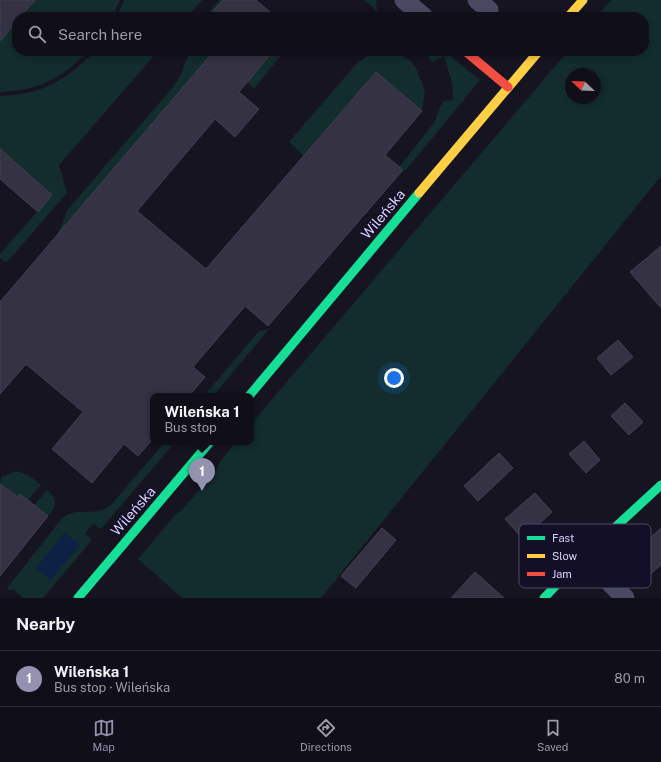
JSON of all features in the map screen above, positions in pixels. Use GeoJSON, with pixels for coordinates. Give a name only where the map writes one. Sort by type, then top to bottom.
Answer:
{"type":"FeatureCollection","features":[{"type":"Feature","properties":{"kind":"street"},"geometry":{"type":"LineString","coordinates":[[404,0],[418,12]]}},
{"type":"Feature","properties":{"kind":"street"},"geometry":{"type":"LineString","coordinates":[[572,12],[583,0]]}},
{"type":"Feature","properties":{"kind":"street"},"geometry":{"type":"LineString","coordinates":[[471,56],[508,87]]}},
{"type":"Feature","properties":{"kind":"street","name":"Wileńska"},"geometry":{"type":"LineString","coordinates":[[252,393],[535,56]]}},
{"type":"Feature","properties":{"kind":"street","name":"Wileńska"},"geometry":{"type":"LineString","coordinates":[[78,598],[207,445]]}},
{"type":"Feature","properties":{"kind":"street"},"geometry":{"type":"LineString","coordinates":[[619,524],[661,485]]}},
{"type":"Feature","properties":{"kind":"street"},"geometry":{"type":"LineString","coordinates":[[544,598],[554,588]]}},
{"type":"Feature","properties":{"kind":"street"},"geometry":{"type":"LineString","coordinates":[[615,588],[625,598]]}},
{"type":"Feature","properties":{"kind":"green space"},"geometry":{"type":"Polygon","coordinates":[[[35,0],[120,0],[114,12],[24,12],[35,0]]]}},
{"type":"Feature","properties":{"kind":"green space"},"geometry":{"type":"Polygon","coordinates":[[[124,0],[202,0],[191,12],[119,12],[124,0]]]}},
{"type":"Feature","properties":{"kind":"green space"},"geometry":{"type":"Polygon","coordinates":[[[219,0],[223,0],[212,12],[209,12],[219,0]]]}},
{"type":"Feature","properties":{"kind":"green space"},"geometry":{"type":"Polygon","coordinates":[[[364,0],[376,0],[377,11],[364,0]]]}},
{"type":"Feature","properties":{"kind":"green space"},"geometry":{"type":"Polygon","coordinates":[[[611,0],[661,0],[661,176],[321,598],[182,598],[138,559],[175,515],[182,510],[216,471],[221,460],[234,445],[254,445],[254,420],[564,56],[649,56],[649,12],[601,12],[611,0]]]}},
{"type":"Feature","properties":{"kind":"green space"},"geometry":{"type":"Polygon","coordinates":[[[12,27],[12,56],[84,56],[59,76],[39,86],[15,91],[0,92],[0,41],[12,27]]]}},
{"type":"Feature","properties":{"kind":"green space"},"geometry":{"type":"Polygon","coordinates":[[[90,56],[154,56],[59,165],[67,193],[6,263],[0,258],[0,254],[52,195],[0,149],[0,96],[16,95],[41,89],[63,78],[90,56]]]}},
{"type":"Feature","properties":{"kind":"green space"},"geometry":{"type":"Polygon","coordinates":[[[188,56],[210,56],[58,234],[67,211],[173,87],[181,74],[188,56]]]}},
{"type":"Feature","properties":{"kind":"green space"},"geometry":{"type":"Polygon","coordinates":[[[269,56],[280,56],[254,89],[247,82],[269,56]]]}},
{"type":"Feature","properties":{"kind":"green space"},"geometry":{"type":"Polygon","coordinates":[[[368,56],[402,56],[411,61],[417,70],[425,91],[422,111],[376,72],[304,156],[289,142],[357,63],[368,56]]]}},
{"type":"Feature","properties":{"kind":"green space"},"geometry":{"type":"Polygon","coordinates":[[[428,56],[444,56],[432,62],[428,56]]]}},
{"type":"Feature","properties":{"kind":"green space"},"geometry":{"type":"Polygon","coordinates":[[[444,56],[450,56],[480,80],[405,171],[399,167],[434,123],[444,101],[453,100],[452,83],[444,56]]]}},
{"type":"Feature","properties":{"kind":"green space"},"geometry":{"type":"Polygon","coordinates":[[[269,329],[216,393],[207,393],[259,331],[269,329]]]}},
{"type":"Feature","properties":{"kind":"green space"},"geometry":{"type":"Polygon","coordinates":[[[162,445],[172,445],[101,529],[93,524],[85,533],[91,541],[43,598],[23,598],[13,589],[10,591],[7,588],[63,517],[68,514],[98,511],[110,506],[162,445]]]}},
{"type":"Feature","properties":{"kind":"green space"},"geometry":{"type":"Polygon","coordinates":[[[16,471],[28,475],[41,485],[28,500],[21,494],[19,496],[13,496],[8,490],[0,488],[1,477],[16,471]]]}},
{"type":"Feature","properties":{"kind":"green space"},"geometry":{"type":"Polygon","coordinates":[[[47,490],[55,500],[55,506],[48,516],[34,505],[47,490]]]}},
{"type":"Feature","properties":{"kind":"water"},"geometry":{"type":"Polygon","coordinates":[[[65,532],[80,545],[51,580],[36,568],[65,532]]]}},
{"type":"Feature","properties":{"kind":"building"},"geometry":{"type":"Polygon","coordinates":[[[0,0],[35,0],[24,12],[12,12],[12,27],[0,41],[0,0]]]}},
{"type":"Feature","properties":{"kind":"building"},"geometry":{"type":"Polygon","coordinates":[[[223,0],[256,0],[270,12],[212,12],[223,0]]]}},
{"type":"Feature","properties":{"kind":"building"},"geometry":{"type":"Polygon","coordinates":[[[210,56],[269,56],[239,92],[259,109],[235,137],[215,119],[137,211],[206,269],[376,72],[422,111],[385,155],[403,170],[268,326],[245,306],[193,367],[205,377],[192,393],[150,393],[150,442],[138,456],[124,444],[92,483],[52,449],[83,412],[26,364],[0,394],[0,302],[210,56]]]}},
{"type":"Feature","properties":{"kind":"building"},"geometry":{"type":"Polygon","coordinates":[[[0,149],[52,195],[38,212],[0,179],[0,149]]]}},
{"type":"Feature","properties":{"kind":"building"},"geometry":{"type":"Polygon","coordinates":[[[661,246],[661,308],[630,272],[661,246]]]}},
{"type":"Feature","properties":{"kind":"building"},"geometry":{"type":"Polygon","coordinates":[[[618,340],[633,357],[611,375],[597,358],[618,340]]]}},
{"type":"Feature","properties":{"kind":"building"},"geometry":{"type":"Polygon","coordinates":[[[625,403],[643,422],[629,435],[611,416],[625,403]]]}},
{"type":"Feature","properties":{"kind":"building"},"geometry":{"type":"Polygon","coordinates":[[[584,441],[600,460],[586,473],[569,454],[584,441]]]}},
{"type":"Feature","properties":{"kind":"building"},"geometry":{"type":"Polygon","coordinates":[[[499,453],[513,468],[478,501],[464,486],[499,453]]]}},
{"type":"Feature","properties":{"kind":"building"},"geometry":{"type":"Polygon","coordinates":[[[0,484],[18,497],[20,494],[48,516],[0,576],[0,484]]]}},
{"type":"Feature","properties":{"kind":"building"},"geometry":{"type":"Polygon","coordinates":[[[535,493],[552,512],[539,524],[519,524],[519,535],[505,519],[535,493]]]}},
{"type":"Feature","properties":{"kind":"building"},"geometry":{"type":"Polygon","coordinates":[[[382,528],[396,540],[356,588],[341,576],[382,528]]]}},
{"type":"Feature","properties":{"kind":"building"},"geometry":{"type":"Polygon","coordinates":[[[661,528],[661,565],[651,574],[651,537],[661,528]]]}},
{"type":"Feature","properties":{"kind":"building"},"geometry":{"type":"Polygon","coordinates":[[[475,572],[504,598],[451,598],[475,572]]]}},
{"type":"Feature","properties":{"kind":"traffic: fast"},"geometry":{"type":"LineString","coordinates":[[252,393],[419,193]]}},
{"type":"Feature","properties":{"kind":"traffic: fast"},"geometry":{"type":"LineString","coordinates":[[78,598],[207,445]]}},
{"type":"Feature","properties":{"kind":"traffic: fast"},"geometry":{"type":"LineString","coordinates":[[619,524],[661,485]]}},
{"type":"Feature","properties":{"kind":"traffic: fast"},"geometry":{"type":"LineString","coordinates":[[544,598],[554,588]]}},
{"type":"Feature","properties":{"kind":"traffic: slow"},"geometry":{"type":"LineString","coordinates":[[572,12],[583,0]]}},
{"type":"Feature","properties":{"kind":"traffic: slow"},"geometry":{"type":"LineString","coordinates":[[419,193],[535,56]]}},
{"type":"Feature","properties":{"kind":"traffic: jam"},"geometry":{"type":"LineString","coordinates":[[471,56],[508,87]]}},
{"type":"Feature","properties":{"kind":"place","name":"Wileńska 1"},"geometry":{"type":"Point","coordinates":[202,491]}}]}
